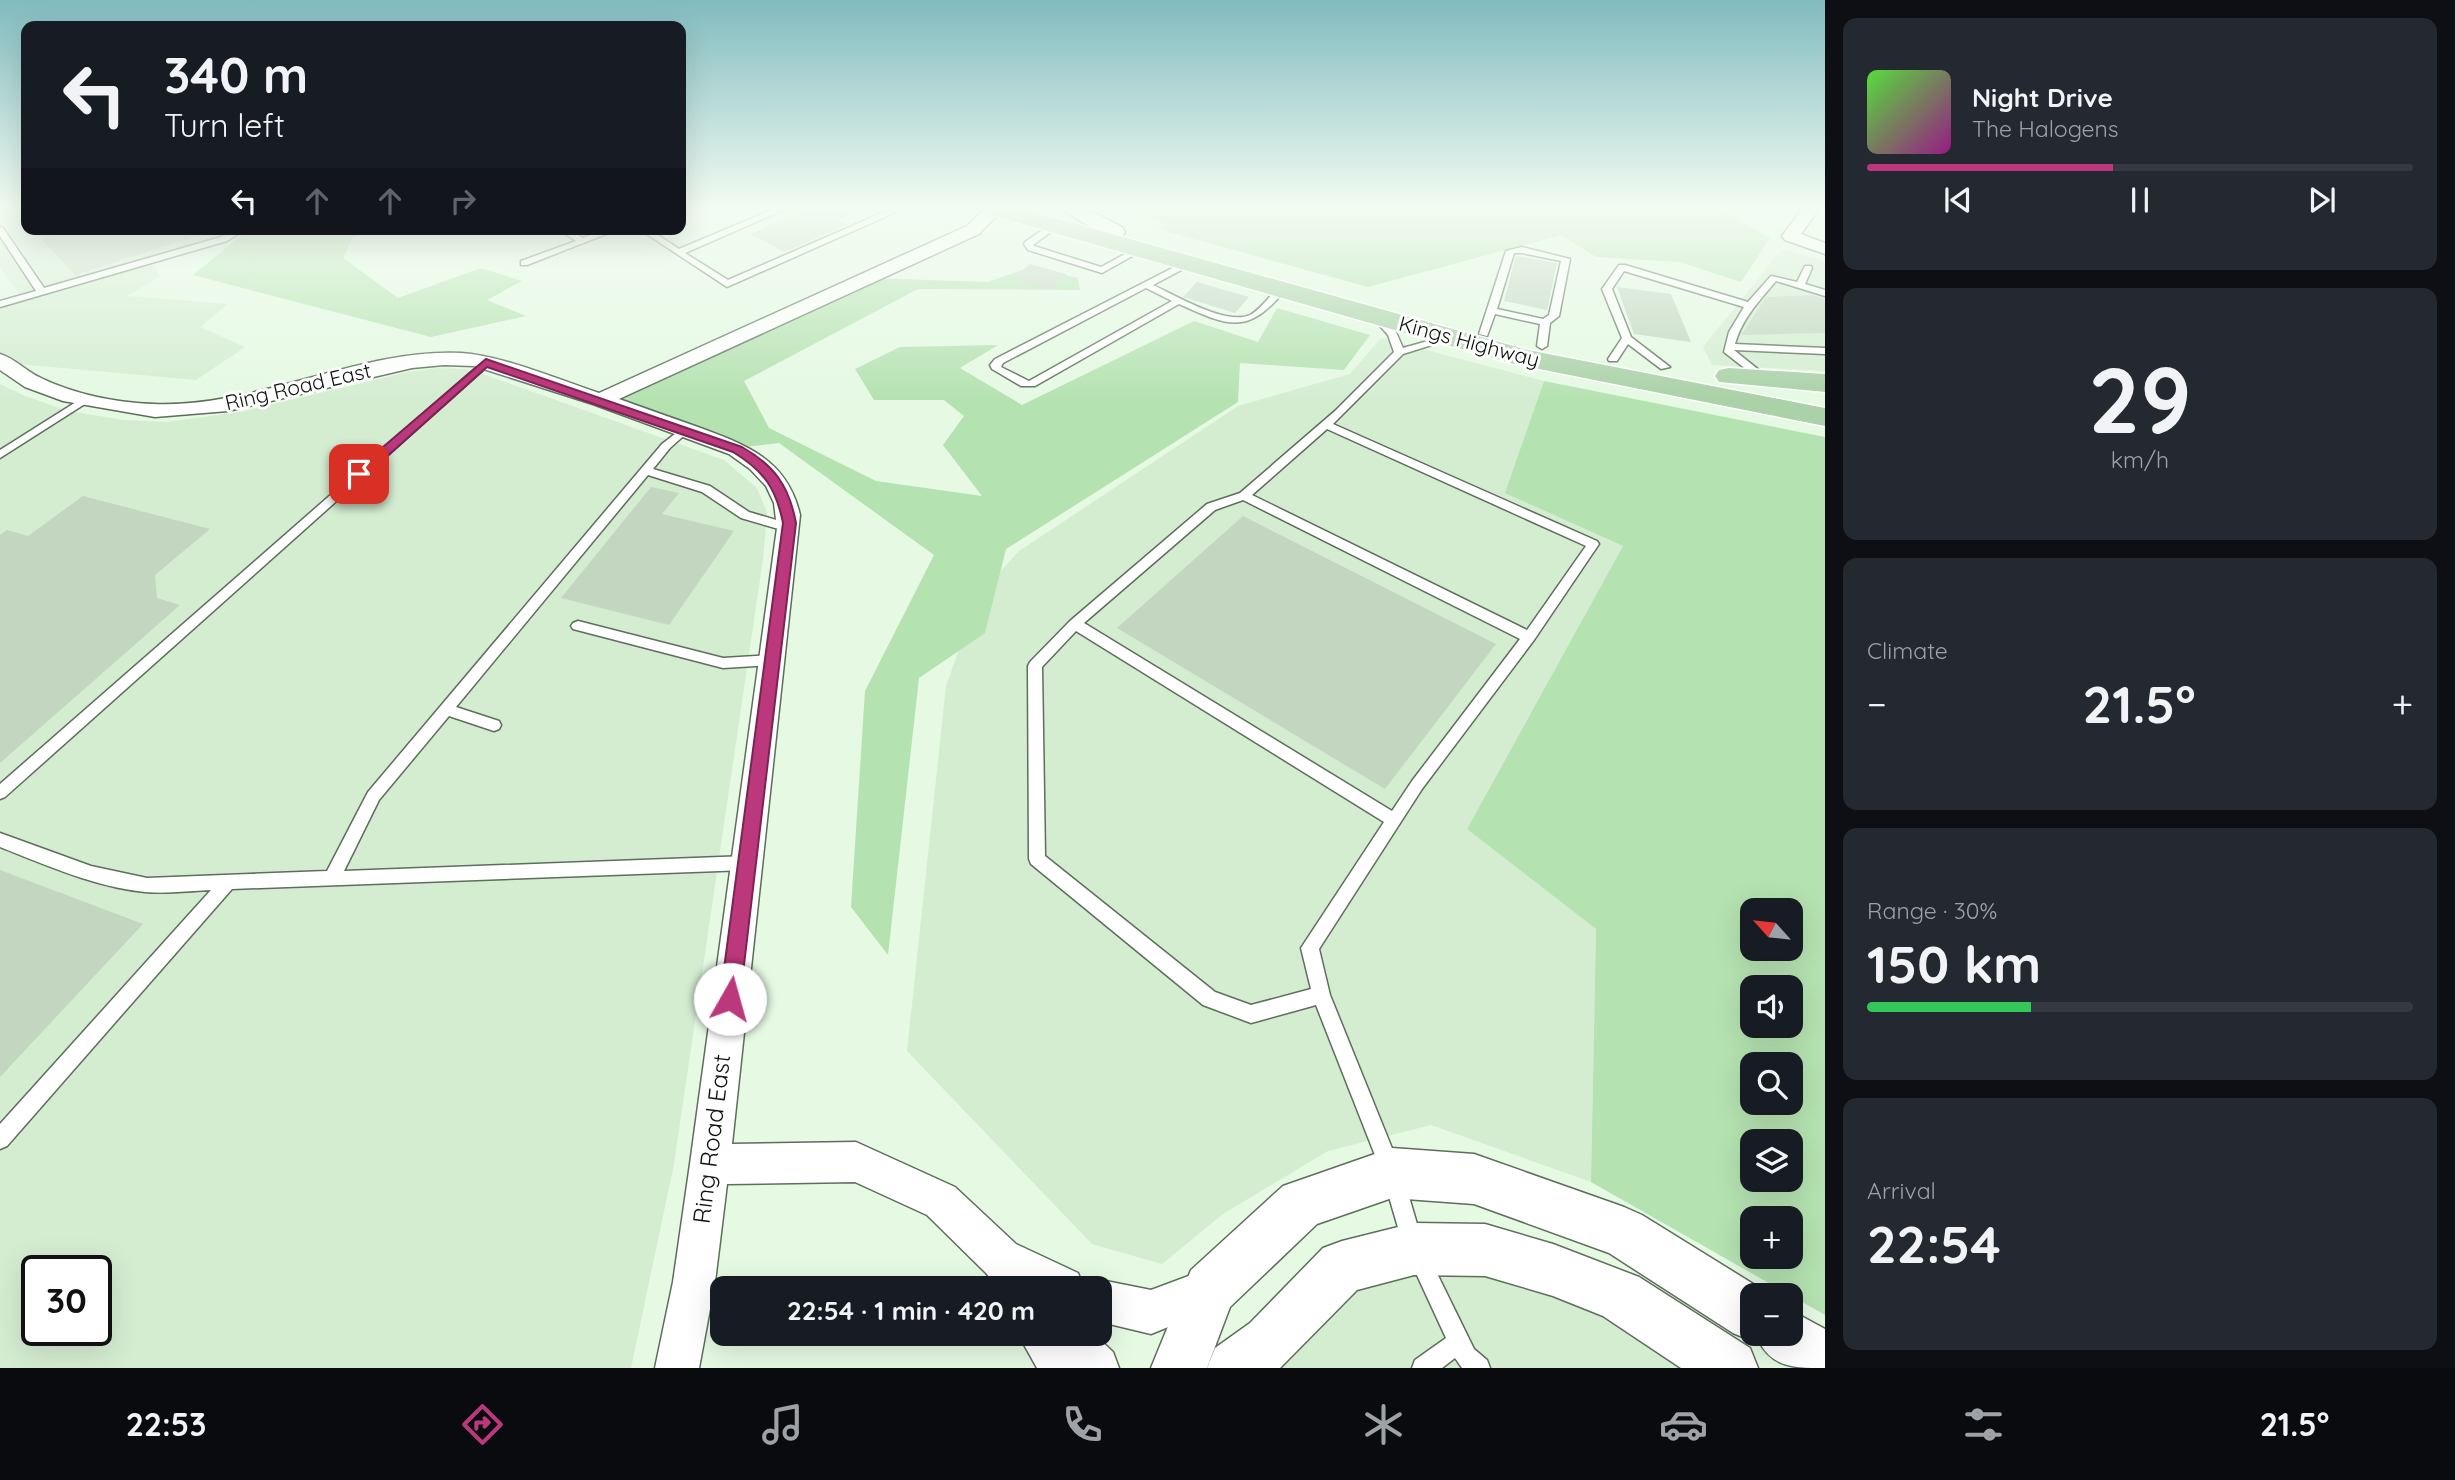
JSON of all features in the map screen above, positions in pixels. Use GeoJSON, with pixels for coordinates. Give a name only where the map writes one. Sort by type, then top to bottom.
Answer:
{"type":"FeatureCollection","features":[{"type":"Feature","properties":{"kind":"main road","name":"Kings Highway"},"geometry":{"type":"LineString","coordinates":[[1218,273],[1524,358],[1825,417]]}},
{"type":"Feature","properties":{"kind":"main road","name":"Kings Highway"},"geometry":{"type":"LineString","coordinates":[[1257,273],[1398,313],[1488,322],[1620,349],[1665,368],[1825,383]]}},
{"type":"Feature","properties":{"kind":"street"},"geometry":{"type":"LineString","coordinates":[[600,400],[879,273]]}},
{"type":"Feature","properties":{"kind":"street","name":"Ring Road East"},"geometry":{"type":"LineString","coordinates":[[0,360],[26,379],[84,400],[155,411],[197,409],[407,362],[458,358],[486,362],[737,450],[776,481],[785,499],[789,528],[710,1164],[694,1282],[677,1368]]}},
{"type":"Feature","properties":{"kind":"street"},"geometry":{"type":"LineString","coordinates":[[710,1164],[856,1161],[941,1201],[1012,1276]]}},
{"type":"Feature","properties":{"kind":"street"},"geometry":{"type":"LineString","coordinates":[[1112,1303],[1151,1312],[1210,1289],[1301,1204],[1392,1173],[1474,1178],[1624,1233],[1740,1306]]}},
{"type":"Feature","properties":{"kind":"street"},"geometry":{"type":"LineString","coordinates":[[1235,1368],[1269,1342],[1342,1267],[1415,1249],[1485,1250],[1553,1270],[1620,1296],[1730,1368]]}},
{"type":"Feature","properties":{"kind":"street"},"geometry":{"type":"LineString","coordinates":[[1179,1368],[1210,1289]]}},
{"type":"Feature","properties":{"kind":"street"},"geometry":{"type":"LineString","coordinates":[[1048,1346],[1063,1368]]}},
{"type":"Feature","properties":{"kind":"street"},"geometry":{"type":"LineString","coordinates":[[1075,1346],[1097,1368]]}},
{"type":"Feature","properties":{"kind":"street"},"geometry":{"type":"LineString","coordinates":[[1802,1346],[1825,1360]]}},
{"type":"Feature","properties":{"kind":"lane"},"geometry":{"type":"LineString","coordinates":[[29,273],[42,292]]}},
{"type":"Feature","properties":{"kind":"lane"},"geometry":{"type":"LineString","coordinates":[[0,304],[109,273]]}},
{"type":"Feature","properties":{"kind":"lane"},"geometry":{"type":"LineString","coordinates":[[710,273],[727,284],[753,273]]}},
{"type":"Feature","properties":{"kind":"lane"},"geometry":{"type":"LineString","coordinates":[[1171,273],[995,365],[997,369],[1025,384],[1031,384],[1180,300]]}},
{"type":"Feature","properties":{"kind":"lane"},"geometry":{"type":"LineString","coordinates":[[1488,322],[1503,273]]}},
{"type":"Feature","properties":{"kind":"lane"},"geometry":{"type":"LineString","coordinates":[[1543,334],[1554,316],[1563,273]]}},
{"type":"Feature","properties":{"kind":"lane"},"geometry":{"type":"LineString","coordinates":[[1618,273],[1607,289],[1620,349]]}},
{"type":"Feature","properties":{"kind":"lane"},"geometry":{"type":"LineString","coordinates":[[1641,273],[1750,306]]}},
{"type":"Feature","properties":{"kind":"lane"},"geometry":{"type":"LineString","coordinates":[[1800,286],[1806,273]]}},
{"type":"Feature","properties":{"kind":"lane"},"geometry":{"type":"LineString","coordinates":[[1765,379],[1729,352],[1730,340],[1750,306],[1774,278],[1825,293]]}},
{"type":"Feature","properties":{"kind":"lane"},"geometry":{"type":"LineString","coordinates":[[1148,286],[1214,314],[1243,319],[1254,315],[1280,290]]}},
{"type":"Feature","properties":{"kind":"lane"},"geometry":{"type":"LineString","coordinates":[[1378,318],[1393,334],[1399,352]]}},
{"type":"Feature","properties":{"kind":"lane"},"geometry":{"type":"LineString","coordinates":[[1321,995],[1251,1014],[1209,999],[1037,859],[1035,666],[1075,624],[1211,507],[1244,496],[1326,425],[1399,352],[1449,338]]}},
{"type":"Feature","properties":{"kind":"lane"},"geometry":{"type":"LineString","coordinates":[[1729,347],[1825,351]]}},
{"type":"Feature","properties":{"kind":"lane"},"geometry":{"type":"LineString","coordinates":[[0,793],[486,362]]}},
{"type":"Feature","properties":{"kind":"lane"},"geometry":{"type":"LineString","coordinates":[[0,455],[84,400]]}},
{"type":"Feature","properties":{"kind":"lane"},"geometry":{"type":"LineString","coordinates":[[1326,425],[1592,544],[1529,637],[1417,785],[1310,948],[1321,995],[1392,1173],[1415,1249],[1466,1357],[1479,1368]]}},
{"type":"Feature","properties":{"kind":"lane"},"geometry":{"type":"LineString","coordinates":[[332,878],[373,796],[666,446],[684,430]]}},
{"type":"Feature","properties":{"kind":"lane"},"geometry":{"type":"LineString","coordinates":[[646,470],[706,489],[745,515],[789,528]]}},
{"type":"Feature","properties":{"kind":"lane"},"geometry":{"type":"LineString","coordinates":[[1244,496],[1529,637]]}},
{"type":"Feature","properties":{"kind":"lane"},"geometry":{"type":"LineString","coordinates":[[1075,624],[1394,820]]}},
{"type":"Feature","properties":{"kind":"lane"},"geometry":{"type":"LineString","coordinates":[[578,626],[723,663],[773,660]]}},
{"type":"Feature","properties":{"kind":"lane"},"geometry":{"type":"LineString","coordinates":[[445,709],[494,725]]}},
{"type":"Feature","properties":{"kind":"lane"},"geometry":{"type":"LineString","coordinates":[[0,840],[77,870],[116,881],[147,885],[747,863]]}},
{"type":"Feature","properties":{"kind":"lane"},"geometry":{"type":"LineString","coordinates":[[0,1139],[228,882]]}},
{"type":"Feature","properties":{"kind":"lane"},"geometry":{"type":"LineString","coordinates":[[1423,1368],[1459,1342]]}},
{"type":"Feature","properties":{"kind":"shaded area"},"geometry":{"type":"Polygon","coordinates":[[[4,273],[158,273],[160,276],[127,296],[228,304],[200,327],[245,347],[196,380],[7,363],[0,353],[0,306],[23,299],[4,273]]]}},
{"type":"Feature","properties":{"kind":"shaded area"},"geometry":{"type":"Polygon","coordinates":[[[1763,273],[1825,273],[1825,371],[1712,365],[1703,347],[1763,273]]]}},
{"type":"Feature","properties":{"kind":"shaded area"},"geometry":{"type":"Polygon","coordinates":[[[1381,338],[1544,381],[1506,493],[1623,546],[1467,829],[1596,929],[1591,1182],[1431,1125],[1328,1151],[1223,1214],[1162,1264],[1092,1244],[907,1051],[946,686],[978,596],[1019,551],[1238,406],[1350,374],[1381,338]]]}},
{"type":"Feature","properties":{"kind":"shaded area"},"geometry":{"type":"Polygon","coordinates":[[[437,368],[465,369],[724,460],[757,488],[767,513],[763,559],[674,1164],[631,1368],[0,1368],[0,384],[68,411],[124,420],[166,422],[240,412],[408,372],[437,368]]]}},
{"type":"Feature","properties":{"kind":"shaded area"},"geometry":{"type":"Polygon","coordinates":[[[1423,1272],[1489,1273],[1618,1316],[1690,1368],[1281,1368],[1355,1288],[1423,1272]]]}},
{"type":"Feature","properties":{"kind":"green space"},"geometry":{"type":"Polygon","coordinates":[[[196,273],[363,273],[398,298],[468,273],[496,273],[522,281],[487,300],[526,316],[431,337],[193,275],[196,273]]]}},
{"type":"Feature","properties":{"kind":"green space"},"geometry":{"type":"Polygon","coordinates":[[[1014,273],[1056,273],[1078,278],[1080,290],[918,289],[744,381],[769,428],[876,481],[982,496],[943,445],[964,416],[944,400],[874,400],[855,369],[900,347],[998,345],[960,368],[1022,405],[1194,321],[1258,342],[1277,308],[1370,335],[1344,370],[1240,363],[1238,402],[1006,549],[985,633],[919,678],[888,955],[851,907],[865,691],[934,555],[779,443],[728,449],[594,401],[866,278],[988,282],[1014,273]]]}},
{"type":"Feature","properties":{"kind":"green space"},"geometry":{"type":"Polygon","coordinates":[[[1317,273],[1421,273],[1368,287],[1317,273]]]}},
{"type":"Feature","properties":{"kind":"green space"},"geometry":{"type":"Polygon","coordinates":[[[1713,273],[1747,273],[1741,282],[1713,273]]]}},
{"type":"Feature","properties":{"kind":"green space"},"geometry":{"type":"Polygon","coordinates":[[[1544,381],[1825,437],[1825,1315],[1803,1302],[1803,1283],[1769,1283],[1744,1269],[1803,1269],[1803,1206],[1740,1206],[1740,1267],[1591,1182],[1596,929],[1467,829],[1623,546],[1505,493],[1544,381]]]}},
{"type":"Feature","properties":{"kind":"building"},"geometry":{"type":"Polygon","coordinates":[[[1019,273],[1066,274],[1049,290],[1011,279],[1019,273]]]}},
{"type":"Feature","properties":{"kind":"building"},"geometry":{"type":"Polygon","coordinates":[[[1512,273],[1555,273],[1547,310],[1504,301],[1512,273]]]}},
{"type":"Feature","properties":{"kind":"building"},"geometry":{"type":"Polygon","coordinates":[[[1197,282],[1249,297],[1235,313],[1183,297],[1197,282]]]}},
{"type":"Feature","properties":{"kind":"building"},"geometry":{"type":"Polygon","coordinates":[[[1617,287],[1671,294],[1691,342],[1634,334],[1617,287]]]}},
{"type":"Feature","properties":{"kind":"building"},"geometry":{"type":"Polygon","coordinates":[[[1812,295],[1825,299],[1825,333],[1741,335],[1766,297],[1812,295]]]}},
{"type":"Feature","properties":{"kind":"building"},"geometry":{"type":"Polygon","coordinates":[[[651,487],[679,493],[662,514],[734,531],[669,625],[561,598],[651,487]]]}},
{"type":"Feature","properties":{"kind":"building"},"geometry":{"type":"Polygon","coordinates":[[[83,496],[210,529],[155,575],[157,598],[180,605],[0,763],[0,535],[7,530],[28,536],[83,496]]]}},
{"type":"Feature","properties":{"kind":"building"},"geometry":{"type":"Polygon","coordinates":[[[1243,516],[1496,644],[1385,789],[1117,628],[1243,516]]]}},
{"type":"Feature","properties":{"kind":"building"},"geometry":{"type":"Polygon","coordinates":[[[0,870],[143,924],[0,1077],[0,870]]]}},
{"type":"Feature","properties":{"kind":"route"},"geometry":{"type":"LineString","coordinates":[[359,474],[486,362],[737,450],[751,457],[776,481],[788,510],[786,558],[730,999]]}}]}
